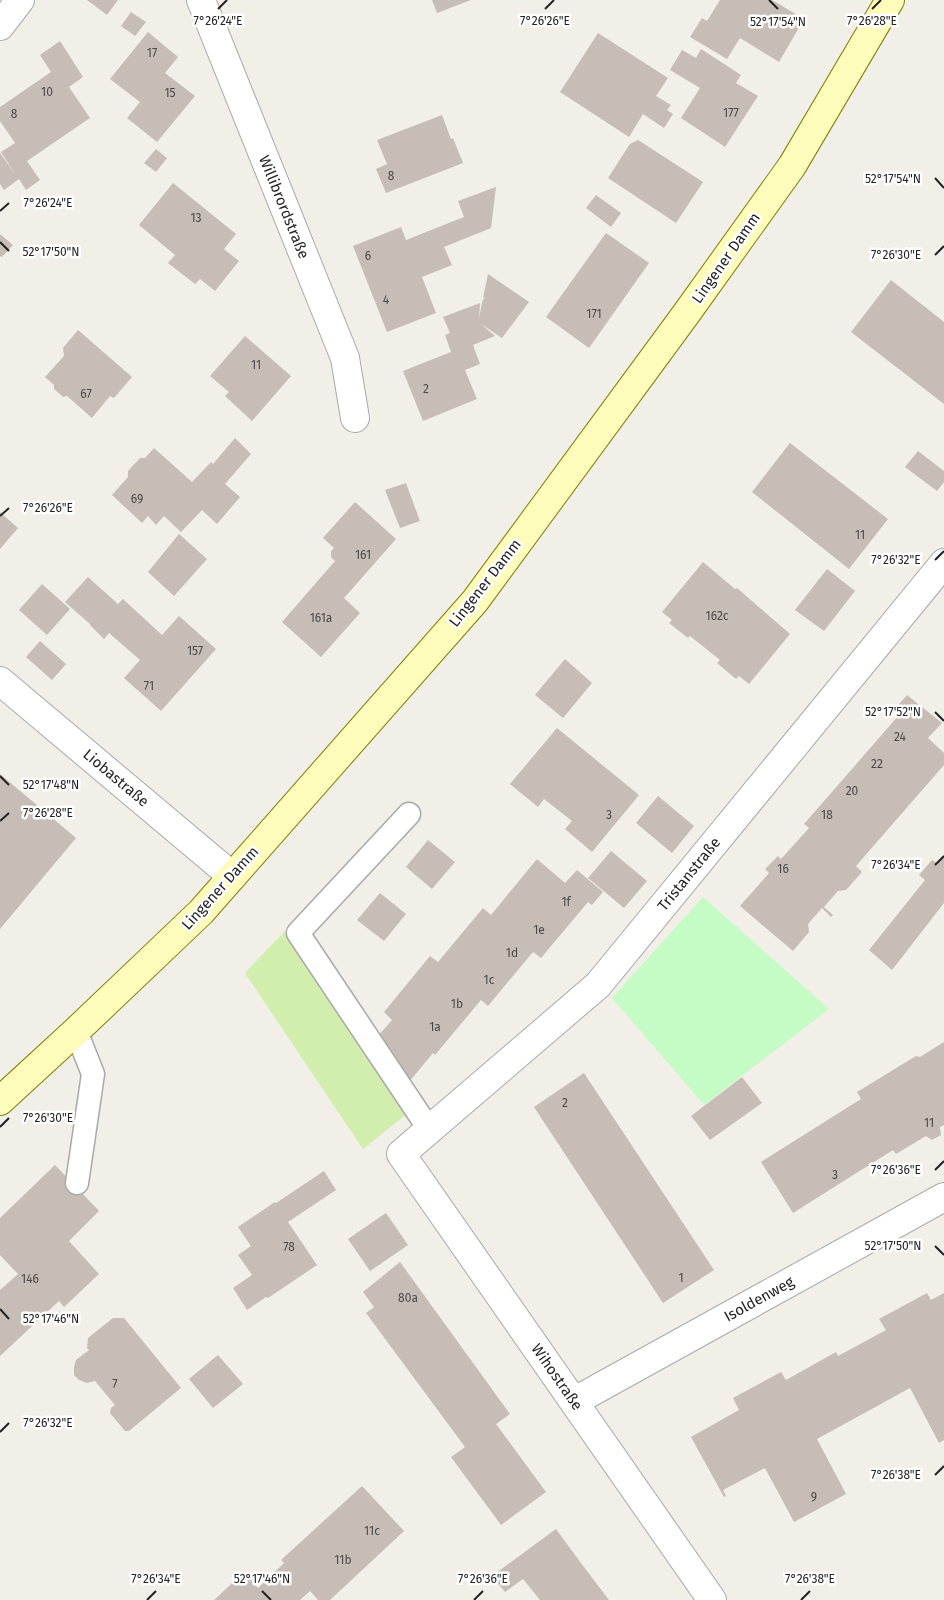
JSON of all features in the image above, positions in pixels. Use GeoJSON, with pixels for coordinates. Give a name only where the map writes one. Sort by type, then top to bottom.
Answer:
{"type":"FeatureCollection","features":[{"type":"Feature","properties":{"kind":"main road","name":"Lingener Damm"},"geometry":{"type":"LineString","coordinates":[[0,1101],[201,912],[475,601],[792,166],[890,0]]}},
{"type":"Feature","properties":{"kind":"street"},"geometry":{"type":"LineString","coordinates":[[0,26],[20,0]]}},
{"type":"Feature","properties":{"kind":"street","name":"Willibrordstraße"},"geometry":{"type":"LineString","coordinates":[[201,0],[345,358],[355,418]]}},
{"type":"Feature","properties":{"kind":"street","name":"Tristanstraße"},"geometry":{"type":"LineString","coordinates":[[401,1154],[598,985],[944,563]]}},
{"type":"Feature","properties":{"kind":"street","name":"Liobastraße"},"geometry":{"type":"LineString","coordinates":[[0,681],[232,876]]}},
{"type":"Feature","properties":{"kind":"street","name":"Wihostraße"},"geometry":{"type":"LineString","coordinates":[[401,1154],[712,1600]]}},
{"type":"Feature","properties":{"kind":"street","name":"Isoldenweg"},"geometry":{"type":"LineString","coordinates":[[575,1401],[944,1197]]}},
{"type":"Feature","properties":{"kind":"lane"},"geometry":{"type":"LineString","coordinates":[[409,814],[298,933],[429,1129]]}},
{"type":"Feature","properties":{"kind":"lane"},"geometry":{"type":"LineString","coordinates":[[76,1031],[94,1074],[77,1182]]}},
{"type":"Feature","properties":{"kind":"green space"},"geometry":{"type":"Polygon","coordinates":[[[703,897],[829,1009],[704,1105],[612,998],[703,897]]]}},
{"type":"Feature","properties":{"kind":"green space"},"geometry":{"type":"Polygon","coordinates":[[[285,931],[408,1113],[363,1149],[245,973],[285,931]]]}},
{"type":"Feature","properties":{"kind":"building"},"geometry":{"type":"Polygon","coordinates":[[[87,0],[118,0],[107,15],[87,0]]]}},
{"type":"Feature","properties":{"kind":"building"},"geometry":{"type":"Polygon","coordinates":[[[432,0],[471,0],[437,13],[432,0]]]}},
{"type":"Feature","properties":{"kind":"building"},"geometry":{"type":"Polygon","coordinates":[[[720,0],[772,0],[804,19],[779,62],[740,38],[727,59],[690,37],[702,18],[707,21],[720,0]]]}},
{"type":"Feature","properties":{"kind":"building"},"geometry":{"type":"Polygon","coordinates":[[[131,12],[146,22],[135,36],[121,26],[131,12]]]}},
{"type":"Feature","properties":{"kind":"building"},"geometry":{"type":"Polygon","coordinates":[[[148,32],[178,57],[165,73],[195,96],[157,142],[127,118],[140,102],[110,79],[148,32]]]}},
{"type":"Feature","properties":{"kind":"building"},"geometry":{"type":"Polygon","coordinates":[[[598,33],[668,78],[656,96],[671,105],[667,110],[673,114],[664,128],[643,114],[629,137],[560,92],[598,33]]]}},
{"type":"Feature","properties":{"kind":"building"},"geometry":{"type":"Polygon","coordinates":[[[60,41],[83,77],[69,87],[90,118],[27,161],[40,180],[26,190],[19,179],[4,190],[0,184],[0,153],[15,174],[1,152],[15,143],[0,121],[0,107],[51,72],[40,55],[60,41]]]}},
{"type":"Feature","properties":{"kind":"building"},"geometry":{"type":"Polygon","coordinates":[[[701,49],[741,75],[736,83],[758,96],[725,147],[681,118],[700,88],[670,70],[682,50],[696,58],[701,49]]]}},
{"type":"Feature","properties":{"kind":"building"},"geometry":{"type":"Polygon","coordinates":[[[442,115],[463,163],[386,193],[376,169],[387,164],[377,140],[442,115]]]}},
{"type":"Feature","properties":{"kind":"building"},"geometry":{"type":"Polygon","coordinates":[[[638,140],[703,182],[676,223],[608,178],[630,144],[638,140]]]}},
{"type":"Feature","properties":{"kind":"building"},"geometry":{"type":"Polygon","coordinates":[[[156,149],[167,158],[156,172],[144,163],[156,149]]]}},
{"type":"Feature","properties":{"kind":"building"},"geometry":{"type":"Polygon","coordinates":[[[173,183],[236,234],[224,249],[239,261],[215,291],[200,279],[195,284],[168,263],[175,255],[139,225],[173,183]]]}},
{"type":"Feature","properties":{"kind":"building"},"geometry":{"type":"Polygon","coordinates":[[[496,187],[491,228],[444,247],[452,265],[422,277],[436,313],[387,332],[353,246],[401,227],[406,240],[464,217],[458,201],[496,187]]]}},
{"type":"Feature","properties":{"kind":"building"},"geometry":{"type":"Polygon","coordinates":[[[596,195],[621,213],[611,227],[586,208],[596,195]]]}},
{"type":"Feature","properties":{"kind":"building"},"geometry":{"type":"Polygon","coordinates":[[[606,233],[649,263],[589,348],[546,317],[606,233]]]}},
{"type":"Feature","properties":{"kind":"building"},"geometry":{"type":"Polygon","coordinates":[[[0,234],[13,245],[2,257],[0,256],[0,234]]]}},
{"type":"Feature","properties":{"kind":"building"},"geometry":{"type":"Polygon","coordinates":[[[488,274],[529,302],[502,338],[481,324],[495,336],[473,345],[480,364],[465,370],[477,399],[423,421],[403,371],[451,352],[445,335],[450,333],[443,317],[480,303],[479,319],[482,302],[485,297],[483,298],[488,274]]]}},
{"type":"Feature","properties":{"kind":"building"},"geometry":{"type":"Polygon","coordinates":[[[891,280],[944,322],[944,404],[851,332],[891,280]]]}},
{"type":"Feature","properties":{"kind":"building"},"geometry":{"type":"Polygon","coordinates":[[[78,330],[132,377],[114,398],[110,396],[92,418],[67,396],[63,397],[45,377],[64,356],[63,348],[78,330]]]}},
{"type":"Feature","properties":{"kind":"building"},"geometry":{"type":"Polygon","coordinates":[[[245,336],[291,376],[252,421],[225,396],[229,392],[210,376],[245,336]]]}},
{"type":"Feature","properties":{"kind":"building"},"geometry":{"type":"Polygon","coordinates":[[[235,438],[251,454],[225,484],[240,497],[217,524],[202,510],[181,532],[164,516],[156,525],[148,516],[142,523],[112,495],[128,477],[128,471],[140,458],[145,458],[154,448],[192,482],[211,462],[213,464],[235,438]]]}},
{"type":"Feature","properties":{"kind":"building"},"geometry":{"type":"Polygon","coordinates":[[[790,443],[888,519],[849,569],[752,492],[790,443]]]}},
{"type":"Feature","properties":{"kind":"building"},"geometry":{"type":"Polygon","coordinates":[[[918,451],[944,471],[944,482],[937,491],[905,467],[918,451]]]}},
{"type":"Feature","properties":{"kind":"building"},"geometry":{"type":"Polygon","coordinates":[[[406,483],[420,521],[400,528],[385,490],[406,483]]]}},
{"type":"Feature","properties":{"kind":"building"},"geometry":{"type":"Polygon","coordinates":[[[355,502],[396,539],[344,598],[360,613],[321,657],[282,622],[335,561],[331,557],[331,551],[334,548],[323,538],[355,502]]]}},
{"type":"Feature","properties":{"kind":"building"},"geometry":{"type":"Polygon","coordinates":[[[0,512],[18,528],[0,549],[0,512]]]}},
{"type":"Feature","properties":{"kind":"building"},"geometry":{"type":"Polygon","coordinates":[[[179,534],[207,559],[174,596],[148,572],[179,534]]]}},
{"type":"Feature","properties":{"kind":"building"},"geometry":{"type":"Polygon","coordinates":[[[703,562],[735,589],[737,588],[790,634],[749,684],[739,676],[736,679],[717,663],[720,660],[690,636],[688,638],[669,623],[672,620],[662,612],[703,562]]]}},
{"type":"Feature","properties":{"kind":"building"},"geometry":{"type":"Polygon","coordinates":[[[827,569],[855,591],[824,631],[795,610],[827,569]]]}},
{"type":"Feature","properties":{"kind":"building"},"geometry":{"type":"Polygon","coordinates":[[[88,577],[118,604],[123,599],[162,635],[179,616],[216,649],[161,711],[124,678],[140,660],[109,633],[104,639],[65,602],[88,577]]]}},
{"type":"Feature","properties":{"kind":"building"},"geometry":{"type":"Polygon","coordinates":[[[42,584],[70,609],[47,635],[19,610],[42,584]]]}},
{"type":"Feature","properties":{"kind":"building"},"geometry":{"type":"Polygon","coordinates":[[[40,641],[66,664],[52,680],[26,657],[40,641]]]}},
{"type":"Feature","properties":{"kind":"building"},"geometry":{"type":"Polygon","coordinates":[[[565,659],[592,683],[563,718],[535,695],[565,659]]]}},
{"type":"Feature","properties":{"kind":"building"},"geometry":{"type":"Polygon","coordinates":[[[907,695],[942,723],[928,738],[944,753],[944,765],[856,866],[862,872],[846,890],[838,891],[824,907],[833,915],[831,917],[822,908],[808,924],[809,932],[793,951],[740,906],[769,873],[765,869],[778,856],[781,859],[809,828],[804,824],[899,715],[894,710],[907,695]]]}},
{"type":"Feature","properties":{"kind":"building"},"geometry":{"type":"Polygon","coordinates":[[[557,728],[639,795],[592,852],[565,829],[572,821],[544,799],[538,807],[510,784],[557,728]]]}},
{"type":"Feature","properties":{"kind":"building"},"geometry":{"type":"Polygon","coordinates":[[[0,774],[76,838],[0,929],[0,774]]]}},
{"type":"Feature","properties":{"kind":"building"},"geometry":{"type":"Polygon","coordinates":[[[658,796],[694,826],[672,853],[636,823],[658,796]]]}},
{"type":"Feature","properties":{"kind":"building"},"geometry":{"type":"Polygon","coordinates":[[[428,840],[455,862],[432,889],[406,867],[428,840]]]}},
{"type":"Feature","properties":{"kind":"building"},"geometry":{"type":"Polygon","coordinates":[[[611,851],[647,881],[624,908],[588,878],[611,851]]]}},
{"type":"Feature","properties":{"kind":"building"},"geometry":{"type":"Polygon","coordinates":[[[944,855],[944,903],[892,970],[869,950],[925,880],[919,875],[932,860],[937,863],[944,855]]]}},
{"type":"Feature","properties":{"kind":"building"},"geometry":{"type":"Polygon","coordinates":[[[537,859],[565,883],[577,870],[603,892],[592,905],[588,902],[541,958],[533,952],[488,1006],[481,1000],[435,1055],[433,1053],[409,1082],[378,1036],[392,1020],[384,1012],[430,956],[438,962],[483,908],[491,915],[537,859]]]}},
{"type":"Feature","properties":{"kind":"building"},"geometry":{"type":"Polygon","coordinates":[[[380,893],[406,914],[384,941],[357,920],[380,893]]]}},
{"type":"Feature","properties":{"kind":"building"},"geometry":{"type":"Polygon","coordinates":[[[944,1042],[944,1125],[940,1127],[941,1135],[932,1140],[926,1136],[896,1154],[893,1150],[793,1213],[761,1162],[861,1099],[857,1092],[916,1056],[920,1057],[944,1042]]]}},
{"type":"Feature","properties":{"kind":"building"},"geometry":{"type":"Polygon","coordinates":[[[584,1073],[714,1270],[663,1303],[534,1107],[584,1073]]]}},
{"type":"Feature","properties":{"kind":"building"},"geometry":{"type":"Polygon","coordinates":[[[742,1077],[762,1103],[710,1140],[691,1116],[742,1077]]]}},
{"type":"Feature","properties":{"kind":"building"},"geometry":{"type":"Polygon","coordinates":[[[55,1165],[99,1211],[69,1241],[99,1274],[64,1307],[59,1301],[0,1356],[0,1290],[18,1274],[0,1255],[0,1218],[55,1165]]]}},
{"type":"Feature","properties":{"kind":"building"},"geometry":{"type":"Polygon","coordinates":[[[324,1171],[336,1190],[288,1222],[317,1265],[247,1310],[233,1288],[252,1275],[238,1255],[251,1246],[238,1227],[324,1171]]]}},
{"type":"Feature","properties":{"kind":"building"},"geometry":{"type":"Polygon","coordinates":[[[386,1213],[408,1245],[370,1271],[348,1239],[386,1213]]]}},
{"type":"Feature","properties":{"kind":"building"},"geometry":{"type":"Polygon","coordinates":[[[400,1262],[510,1414],[496,1424],[546,1492],[501,1525],[451,1457],[465,1447],[366,1313],[374,1307],[363,1292],[400,1262]]]}},
{"type":"Feature","properties":{"kind":"building"},"geometry":{"type":"Polygon","coordinates":[[[927,1293],[931,1300],[944,1293],[944,1440],[939,1443],[910,1388],[817,1439],[846,1494],[794,1522],[765,1468],[723,1490],[726,1496],[724,1497],[691,1437],[739,1410],[733,1398],[781,1372],[786,1380],[836,1352],[838,1356],[886,1330],[879,1319],[927,1293]]]}},
{"type":"Feature","properties":{"kind":"building"},"geometry":{"type":"Polygon","coordinates":[[[113,1318],[124,1318],[181,1388],[129,1431],[125,1431],[110,1413],[111,1408],[115,1405],[95,1381],[87,1383],[79,1380],[74,1375],[76,1360],[89,1350],[87,1348],[88,1338],[113,1318]]]}},
{"type":"Feature","properties":{"kind":"building"},"geometry":{"type":"Polygon","coordinates":[[[218,1355],[243,1384],[213,1408],[189,1379],[218,1355]]]}},
{"type":"Feature","properties":{"kind":"building"},"geometry":{"type":"Polygon","coordinates":[[[362,1486],[404,1531],[330,1600],[318,1600],[310,1591],[300,1600],[214,1600],[244,1572],[258,1588],[284,1563],[281,1560],[362,1486]]]}},
{"type":"Feature","properties":{"kind":"building"},"geometry":{"type":"Polygon","coordinates":[[[556,1529],[609,1600],[540,1600],[523,1579],[505,1592],[492,1576],[556,1529]]]}}]}
